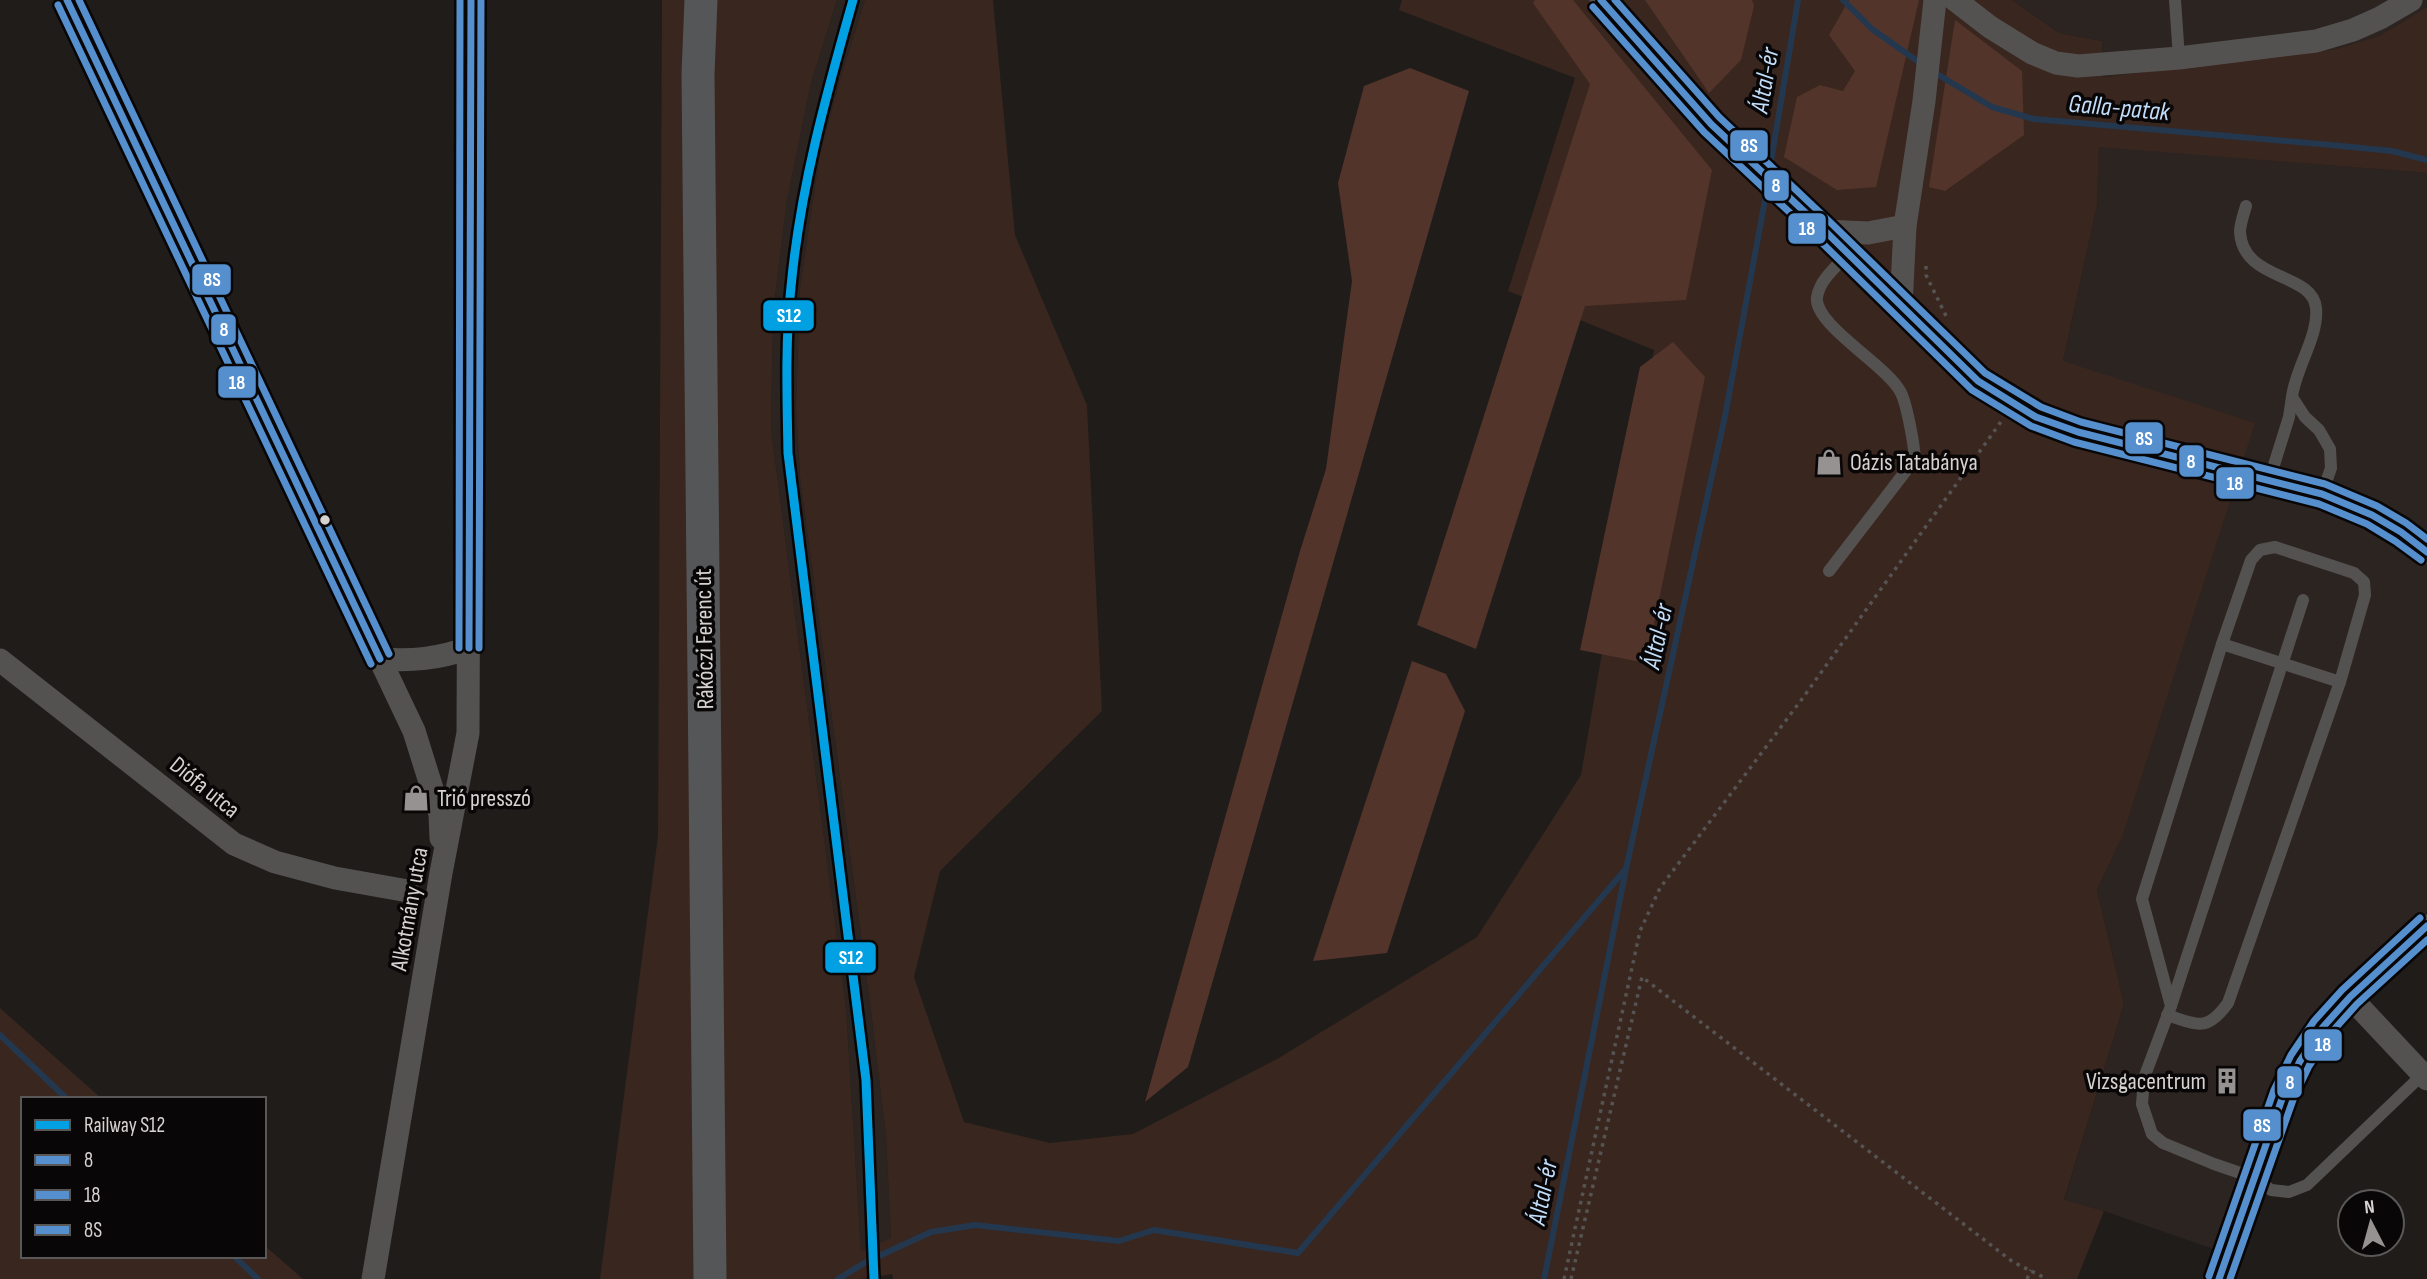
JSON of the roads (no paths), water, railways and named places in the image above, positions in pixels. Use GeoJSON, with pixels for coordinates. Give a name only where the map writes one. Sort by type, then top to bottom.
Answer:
{"type":"FeatureCollection","features":[{"type":"Feature","properties":{"kind":"main road","name":"Rákóczi Ferenc út"},"geometry":{"type":"LineString","coordinates":[[701,0],[698,88],[710,1279]]}},
{"type":"Feature","properties":{"kind":"street"},"geometry":{"type":"LineString","coordinates":[[67,0],[414,731],[430,774],[440,814],[441,873]]}},
{"type":"Feature","properties":{"kind":"street","name":"Alkotmány utca"},"geometry":{"type":"LineString","coordinates":[[373,1279],[441,873],[466,753],[470,711],[471,0]]}},
{"type":"Feature","properties":{"kind":"street"},"geometry":{"type":"LineString","coordinates":[[1601,0],[1712,124],[1978,381],[2036,417],[2078,432],[2322,494],[2372,515],[2427,552]]}},
{"type":"Feature","properties":{"kind":"street"},"geometry":{"type":"LineString","coordinates":[[1901,307],[1905,226],[1924,101],[1935,0]]}},
{"type":"Feature","properties":{"kind":"street"},"geometry":{"type":"LineString","coordinates":[[1955,0],[1990,27],[2032,53],[2056,63],[2078,66],[2179,58],[2325,39],[2380,18],[2411,0]]}},
{"type":"Feature","properties":{"kind":"street"},"geometry":{"type":"LineString","coordinates":[[1825,231],[1868,233],[1905,226]]}},
{"type":"Feature","properties":{"kind":"street"},"geometry":{"type":"LineString","coordinates":[[380,659],[410,661],[440,658],[469,648]]}},
{"type":"Feature","properties":{"kind":"street","name":"Diófa utca"},"geometry":{"type":"LineString","coordinates":[[0,660],[234,844],[275,862],[335,878],[408,891]]}},
{"type":"Feature","properties":{"kind":"street"},"geometry":{"type":"LineString","coordinates":[[2219,1279],[2284,1093],[2300,1060],[2323,1027],[2350,997],[2427,926]]}},
{"type":"Feature","properties":{"kind":"street"},"geometry":{"type":"LineString","coordinates":[[2350,997],[2425,1077]]}},
{"type":"Feature","properties":{"kind":"lane"},"geometry":{"type":"LineString","coordinates":[[2175,0],[2179,58]]}},
{"type":"Feature","properties":{"kind":"lane"},"geometry":{"type":"LineString","coordinates":[[2246,206],[2240,231],[2245,251],[2260,268],[2308,290],[2317,305],[2316,323],[2294,383],[2289,417],[2269,481]]}},
{"type":"Feature","properties":{"kind":"lane"},"geometry":{"type":"LineString","coordinates":[[1829,571],[1915,459],[1900,392],[1888,376],[1821,315],[1817,298],[1825,278],[1848,254]]}},
{"type":"Feature","properties":{"kind":"lane"},"geometry":{"type":"LineString","coordinates":[[2292,397],[2305,417],[2319,430],[2330,450],[2331,468],[2322,494]]}},
{"type":"Feature","properties":{"kind":"lane"},"geometry":{"type":"LineString","coordinates":[[2276,547],[2354,573],[2364,582],[2365,595],[2340,682],[2228,1003],[2216,1019],[2197,1025],[2169,1010],[2142,899],[2221,644],[2251,560],[2260,550],[2276,547]]}},
{"type":"Feature","properties":{"kind":"lane"},"geometry":{"type":"LineString","coordinates":[[2303,600],[2169,1010],[2144,1078],[2142,1104],[2146,1120],[2152,1134],[2162,1143],[2255,1178],[2271,1190],[2289,1192],[2307,1185],[2425,1077]]}},
{"type":"Feature","properties":{"kind":"lane"},"geometry":{"type":"LineString","coordinates":[[2221,644],[2340,682]]}},
{"type":"Feature","properties":{"kind":"waterway","name":"Által-ér"},"geometry":{"type":"LineString","coordinates":[[1769,173],[1798,0]]}},
{"type":"Feature","properties":{"kind":"waterway","name":"Galla-patak"},"geometry":{"type":"LineString","coordinates":[[1843,0],[1872,29],[1923,65]]}},
{"type":"Feature","properties":{"kind":"waterway","name":"Galla-patak"},"geometry":{"type":"LineString","coordinates":[[1932,71],[1992,107],[2034,119],[2392,151],[2427,160]]}},
{"type":"Feature","properties":{"kind":"waterway","name":"Által-ér"},"geometry":{"type":"LineString","coordinates":[[1544,1279],[1626,869],[1725,416],[1768,184]]}},
{"type":"Feature","properties":{"kind":"waterway"},"geometry":{"type":"LineString","coordinates":[[838,1279],[866,1262],[931,1232],[975,1225],[1119,1241],[1154,1230],[1298,1253],[1624,871]]}},
{"type":"Feature","properties":{"kind":"waterway"},"geometry":{"type":"LineString","coordinates":[[0,1035],[65,1097]]}},
{"type":"Feature","properties":{"kind":"waterway"},"geometry":{"type":"LineString","coordinates":[[236,1258],[258,1279]]}},
{"type":"Feature","properties":{"kind":"rail line","name":"S12"},"geometry":{"type":"LineString","coordinates":[[853,0],[807,178],[795,250],[789,308],[787,412],[788,453],[866,1080],[874,1279]]}},
{"type":"Feature","properties":{"kind":"place","name":"Oázis Tatabánya"},"geometry":{"type":"Point","coordinates":[1829,462]}},
{"type":"Feature","properties":{"kind":"place","name":"Trió presszó"},"geometry":{"type":"Point","coordinates":[416,798]}},
{"type":"Feature","properties":{"kind":"place","name":"Vizsgacentrum"},"geometry":{"type":"Point","coordinates":[2227,1081]}}]}
